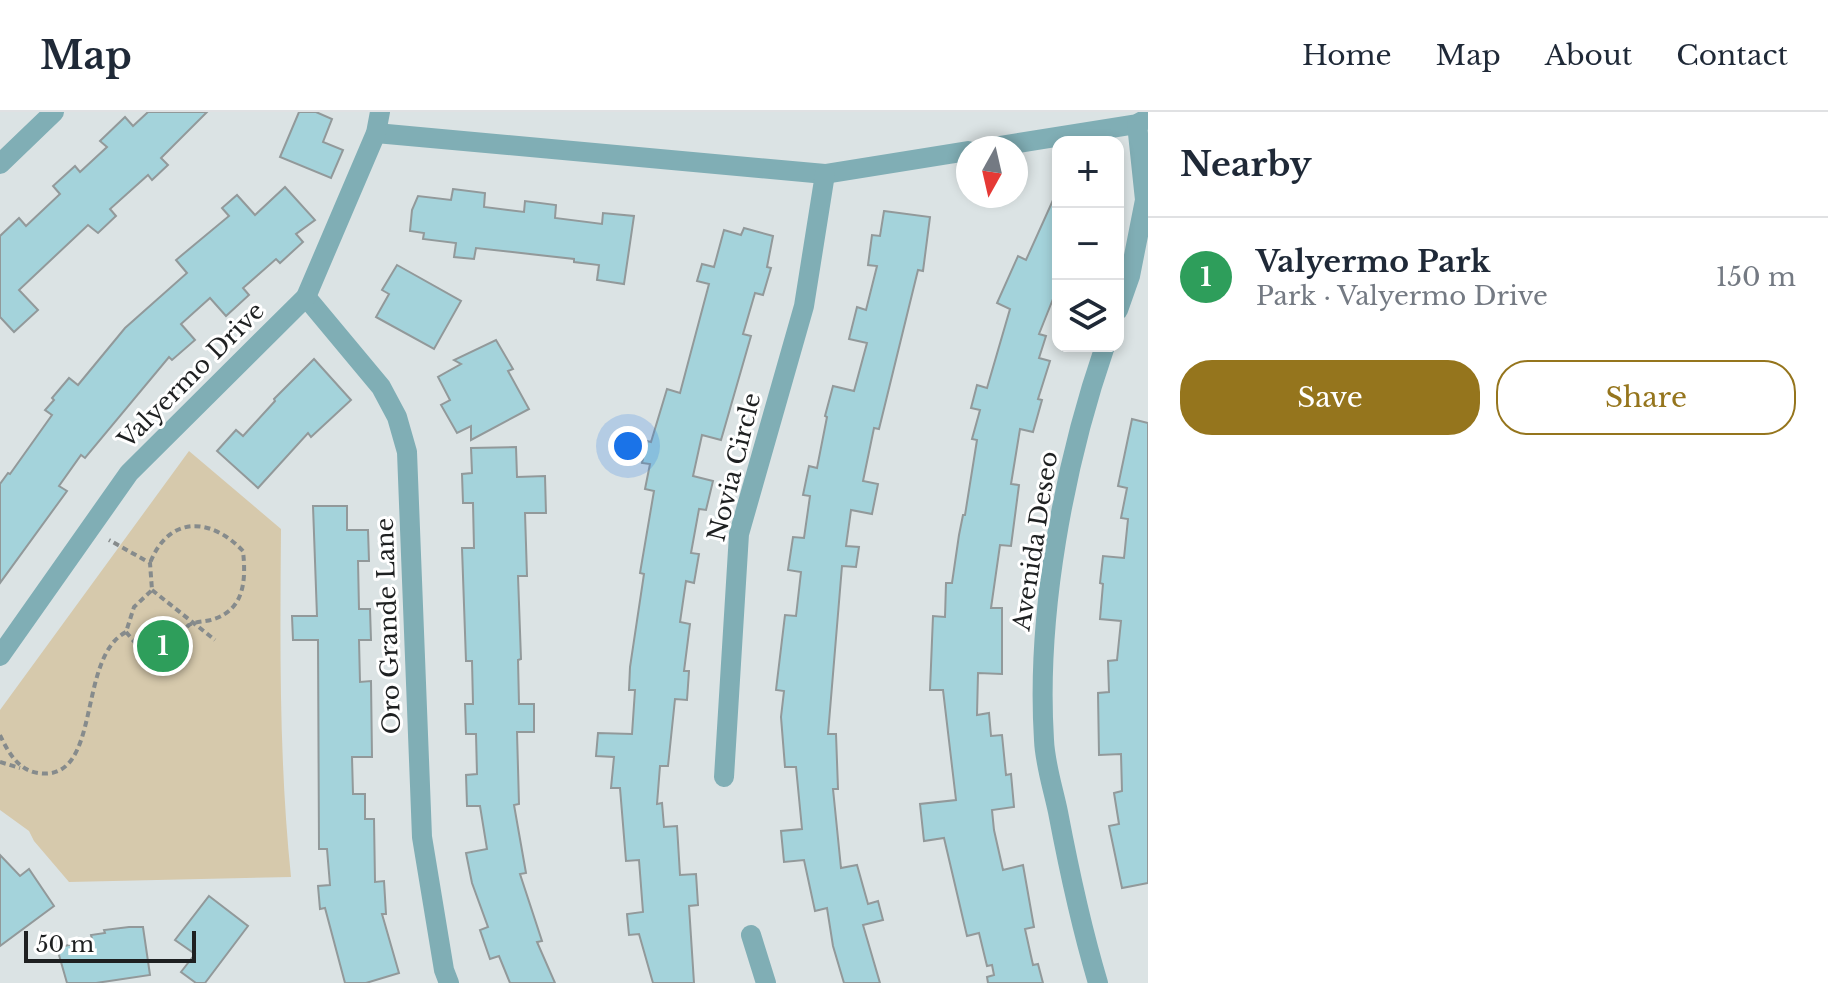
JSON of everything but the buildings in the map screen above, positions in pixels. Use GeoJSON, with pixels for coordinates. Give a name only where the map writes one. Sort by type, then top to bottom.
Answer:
{"type":"FeatureCollection","features":[{"type":"Feature","properties":{"kind":"street"},"geometry":{"type":"LineString","coordinates":[[0,164],[54,112]]}},
{"type":"Feature","properties":{"kind":"street","name":"Valyermo Drive"},"geometry":{"type":"LineString","coordinates":[[0,656],[129,473],[306,297],[376,133],[380,112]]}},
{"type":"Feature","properties":{"kind":"street"},"geometry":{"type":"LineString","coordinates":[[1028,141],[1142,121],[1145,200],[1124,293]]}},
{"type":"Feature","properties":{"kind":"street"},"geometry":{"type":"LineString","coordinates":[[376,133],[825,174],[956,153]]}},
{"type":"Feature","properties":{"kind":"street","name":"Novia Circle"},"geometry":{"type":"LineString","coordinates":[[724,777],[739,534],[804,306],[825,174]]}},
{"type":"Feature","properties":{"kind":"street","name":"Oro Grande Lane"},"geometry":{"type":"LineString","coordinates":[[306,297],[381,387],[397,417],[407,452],[422,837],[444,970],[449,983]]}},
{"type":"Feature","properties":{"kind":"street","name":"Avenida Deseo"},"geometry":{"type":"LineString","coordinates":[[1098,983],[1077,911],[1044,742],[1045,641],[1061,521],[1085,404],[1103,352]]}},
{"type":"Feature","properties":{"kind":"street"},"geometry":{"type":"LineString","coordinates":[[751,935],[766,983]]}},
{"type":"Feature","properties":{"kind":"path"},"geometry":{"type":"LineString","coordinates":[[126,632],[144,653],[156,653],[170,646],[192,624],[216,619],[239,600],[244,587],[243,551],[219,531],[202,526],[188,526],[166,536],[150,563],[152,590],[192,624],[215,640]]}},
{"type":"Feature","properties":{"kind":"path"},"geometry":{"type":"LineString","coordinates":[[89,530],[150,563]]}},
{"type":"Feature","properties":{"kind":"path"},"geometry":{"type":"LineString","coordinates":[[0,762],[41,774],[54,773],[74,760],[83,736],[101,660],[113,639],[126,632],[134,607],[152,590]]}},
{"type":"Feature","properties":{"kind":"path"},"geometry":{"type":"LineString","coordinates":[[0,735],[13,758],[30,771]]}},
{"type":"Feature","properties":{"kind":"shaded area"},"geometry":{"type":"Polygon","coordinates":[[[189,451],[281,529],[282,746],[291,877],[69,882],[29,831],[0,810],[0,710],[189,451]]]}},
{"type":"Feature","properties":{"kind":"place","name":"Valyermo Park"},"geometry":{"type":"Point","coordinates":[163,646]}}]}
